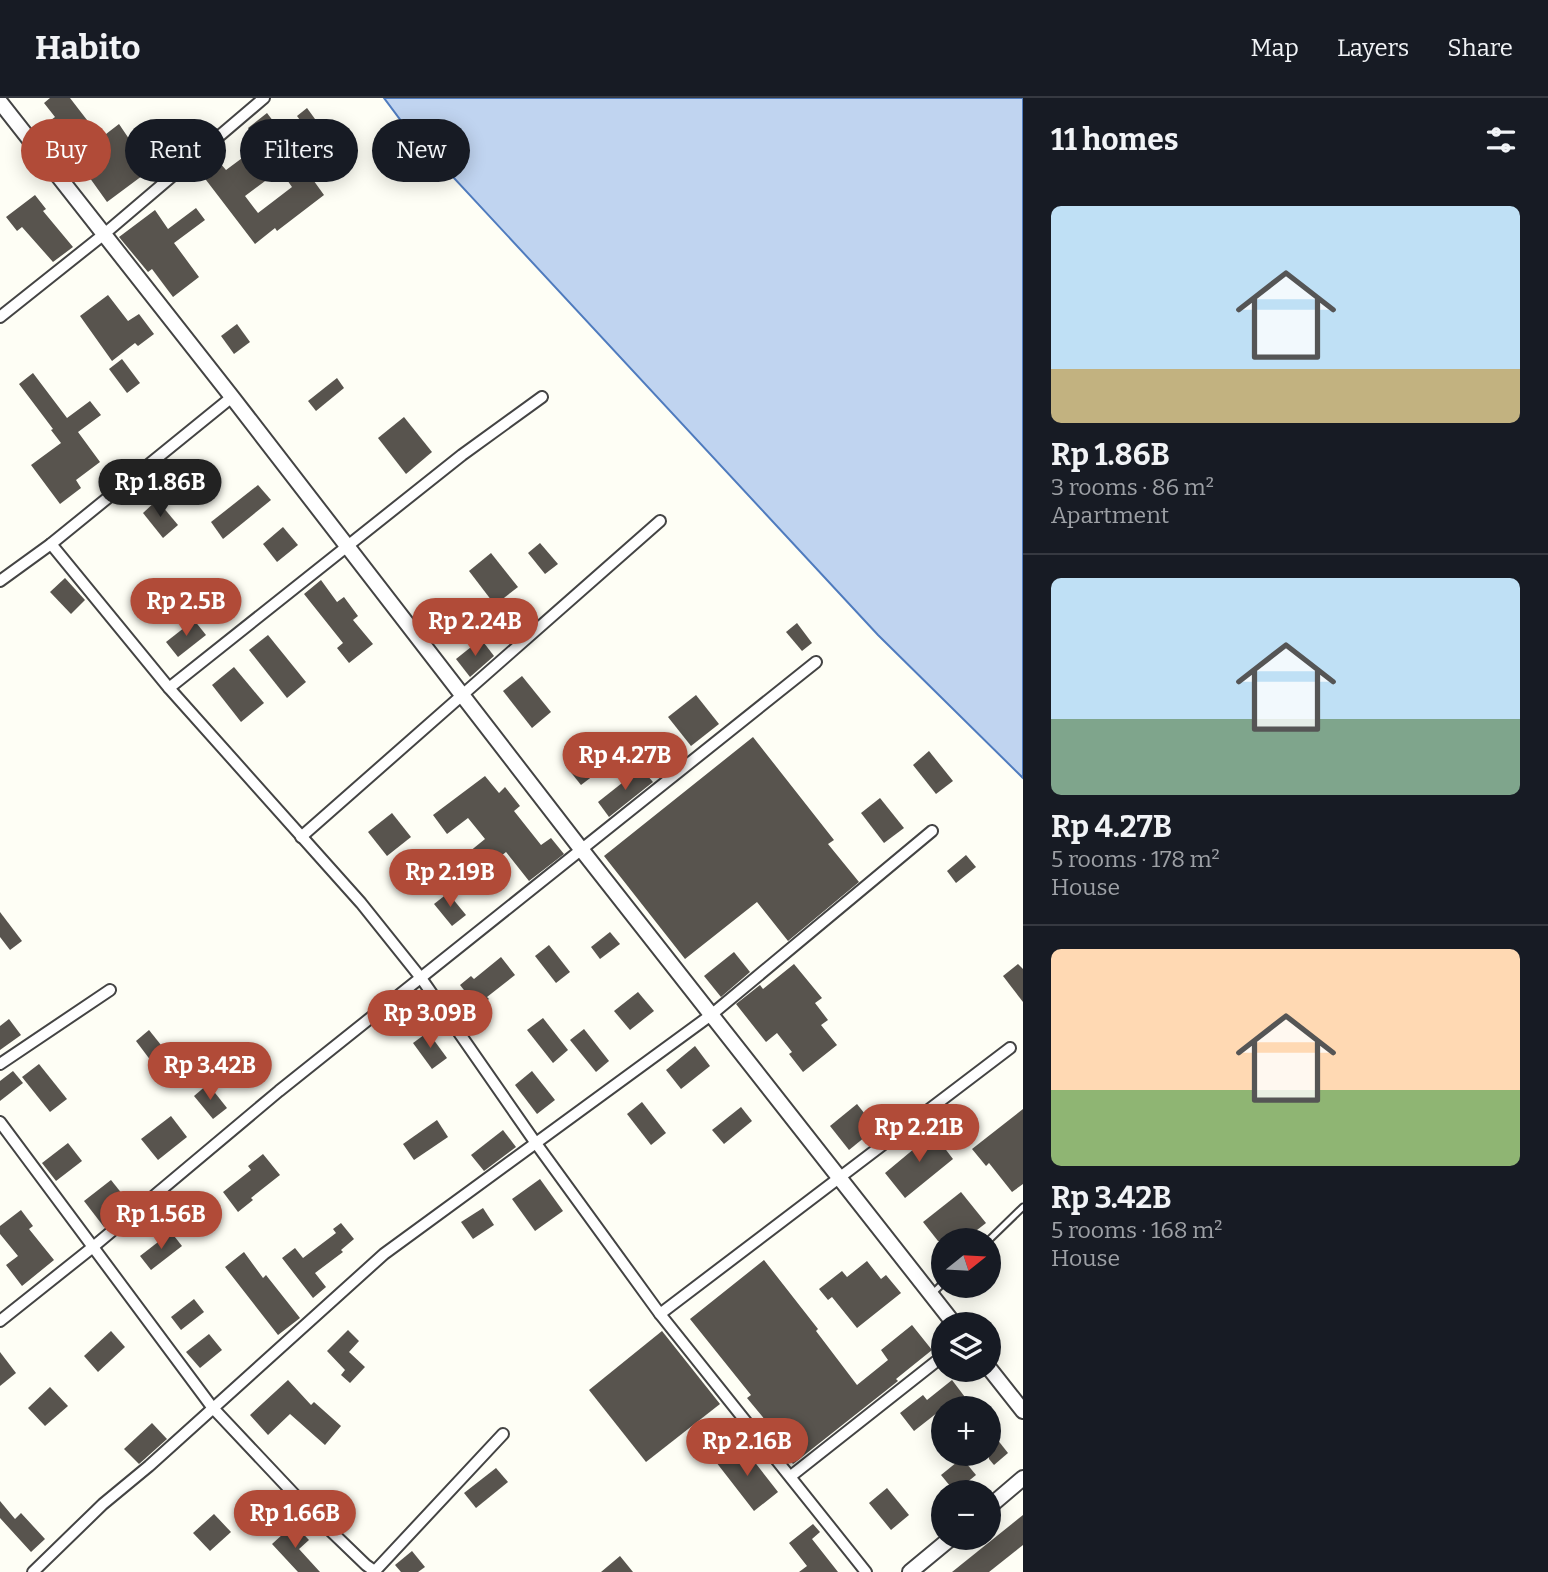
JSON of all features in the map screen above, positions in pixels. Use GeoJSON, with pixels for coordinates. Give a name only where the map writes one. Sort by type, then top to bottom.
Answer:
{"type":"FeatureCollection","features":[{"type":"Feature","properties":{"kind":"street"},"geometry":{"type":"LineString","coordinates":[[0,317],[103,235],[264,98]]}},
{"type":"Feature","properties":{"kind":"street"},"geometry":{"type":"LineString","coordinates":[[0,102],[581,849],[931,1293]]}},
{"type":"Feature","properties":{"kind":"street"},"geometry":{"type":"LineString","coordinates":[[0,581],[51,544],[232,397]]}},
{"type":"Feature","properties":{"kind":"street"},"geometry":{"type":"LineString","coordinates":[[169,688],[462,455],[542,397]]}},
{"type":"Feature","properties":{"kind":"street"},"geometry":{"type":"LineString","coordinates":[[302,837],[660,521]]}},
{"type":"Feature","properties":{"kind":"street"},"geometry":{"type":"LineString","coordinates":[[51,544],[169,688],[361,903],[421,978],[535,1142],[660,1314],[866,1572]]}},
{"type":"Feature","properties":{"kind":"street"},"geometry":{"type":"LineString","coordinates":[[0,1321],[279,1091],[816,662]]}},
{"type":"Feature","properties":{"kind":"street"},"geometry":{"type":"LineString","coordinates":[[33,1572],[103,1504],[149,1466],[384,1254],[711,1015],[932,831]]}},
{"type":"Feature","properties":{"kind":"street"},"geometry":{"type":"LineString","coordinates":[[0,1064],[110,990]]}},
{"type":"Feature","properties":{"kind":"street"},"geometry":{"type":"LineString","coordinates":[[660,1314],[1010,1048]]}},
{"type":"Feature","properties":{"kind":"street"},"geometry":{"type":"LineString","coordinates":[[0,1122],[212,1407],[369,1570],[503,1434]]}},
{"type":"Feature","properties":{"kind":"street"},"geometry":{"type":"LineString","coordinates":[[935,1298],[946,1312]]}},
{"type":"Feature","properties":{"kind":"street"},"geometry":{"type":"LineString","coordinates":[[791,1476],[931,1365]]}},
{"type":"Feature","properties":{"kind":"street"},"geometry":{"type":"LineString","coordinates":[[1000,1382],[1023,1411]]}},
{"type":"Feature","properties":{"kind":"street"},"geometry":{"type":"LineString","coordinates":[[1001,1497],[1023,1478]]}},
{"type":"Feature","properties":{"kind":"street"},"geometry":{"type":"LineString","coordinates":[[910,1572],[937,1550]]}},
{"type":"Feature","properties":{"kind":"lane"},"geometry":{"type":"LineString","coordinates":[[1001,1228],[1023,1207]]}},
{"type":"Feature","properties":{"kind":"water"},"geometry":{"type":"Polygon","coordinates":[[[384,98],[1023,98],[1023,778],[878,635],[458,182],[470,182],[470,119],[400,119],[384,98]]]}},
{"type":"Feature","properties":{"kind":"building"},"geometry":{"type":"Polygon","coordinates":[[[50,98],[70,98],[86,119],[52,119],[55,117],[44,103],[50,98]]]}},
{"type":"Feature","properties":{"kind":"building"},"geometry":{"type":"Polygon","coordinates":[[[307,108],[315,119],[299,119],[297,116],[307,108]]]}},
{"type":"Feature","properties":{"kind":"building"},"geometry":{"type":"Polygon","coordinates":[[[267,113],[272,119],[259,119],[267,113]]]}},
{"type":"Feature","properties":{"kind":"building"},"geometry":{"type":"Polygon","coordinates":[[[119,124],[125,133],[125,182],[134,182],[107,202],[93,182],[111,182],[111,130],[119,124]]]}},
{"type":"Feature","properties":{"kind":"building"},"geometry":{"type":"Polygon","coordinates":[[[240,160],[240,182],[264,182],[245,196],[258,213],[292,187],[288,182],[315,182],[324,195],[277,231],[275,228],[255,244],[208,182],[226,182],[226,170],[240,160]]]}},
{"type":"Feature","properties":{"kind":"building"},"geometry":{"type":"Polygon","coordinates":[[[35,195],[46,209],[43,211],[73,247],[53,262],[22,227],[17,231],[6,217],[35,195]]]}},
{"type":"Feature","properties":{"kind":"building"},"geometry":{"type":"Polygon","coordinates":[[[196,208],[205,220],[174,243],[199,277],[173,297],[152,269],[148,272],[119,237],[155,210],[168,229],[196,208]]]}},
{"type":"Feature","properties":{"kind":"building"},"geometry":{"type":"Polygon","coordinates":[[[108,295],[128,321],[139,314],[154,334],[138,346],[135,343],[112,361],[80,316],[108,295]]]}},
{"type":"Feature","properties":{"kind":"building"},"geometry":{"type":"Polygon","coordinates":[[[237,324],[250,342],[234,354],[221,336],[237,324]]]}},
{"type":"Feature","properties":{"kind":"building"},"geometry":{"type":"Polygon","coordinates":[[[122,359],[140,383],[127,393],[109,369],[122,359]]]}},
{"type":"Feature","properties":{"kind":"building"},"geometry":{"type":"Polygon","coordinates":[[[33,373],[67,418],[90,401],[101,415],[78,432],[100,462],[76,480],[81,488],[60,504],[31,465],[61,443],[19,384],[33,373]]]}},
{"type":"Feature","properties":{"kind":"building"},"geometry":{"type":"Polygon","coordinates":[[[337,378],[344,388],[316,411],[308,401],[337,378]]]}},
{"type":"Feature","properties":{"kind":"building"},"geometry":{"type":"Polygon","coordinates":[[[404,417],[432,452],[406,474],[378,438],[404,417]]]}},
{"type":"Feature","properties":{"kind":"building"},"geometry":{"type":"Polygon","coordinates":[[[258,485],[271,500],[223,539],[211,522],[258,485]]]}},
{"type":"Feature","properties":{"kind":"building"},"geometry":{"type":"Polygon","coordinates":[[[157,500],[178,525],[163,538],[143,513],[157,500]]]}},
{"type":"Feature","properties":{"kind":"building"},"geometry":{"type":"Polygon","coordinates":[[[283,527],[298,545],[277,562],[263,544],[283,527]]]}},
{"type":"Feature","properties":{"kind":"building"},"geometry":{"type":"Polygon","coordinates":[[[540,543],[558,564],[545,574],[528,553],[540,543]]]}},
{"type":"Feature","properties":{"kind":"building"},"geometry":{"type":"Polygon","coordinates":[[[491,553],[518,587],[495,605],[469,571],[491,553]]]}},
{"type":"Feature","properties":{"kind":"building"},"geometry":{"type":"Polygon","coordinates":[[[65,578],[85,600],[71,614],[50,592],[65,578]]]}},
{"type":"Feature","properties":{"kind":"building"},"geometry":{"type":"Polygon","coordinates":[[[321,580],[337,602],[344,597],[358,616],[353,620],[373,644],[349,663],[337,648],[343,643],[304,594],[321,580]]]}},
{"type":"Feature","properties":{"kind":"building"},"geometry":{"type":"Polygon","coordinates":[[[194,620],[206,635],[178,657],[166,642],[194,620]]]}},
{"type":"Feature","properties":{"kind":"building"},"geometry":{"type":"Polygon","coordinates":[[[797,623],[812,643],[802,651],[786,632],[797,623]]]}},
{"type":"Feature","properties":{"kind":"building"},"geometry":{"type":"Polygon","coordinates":[[[268,635],[306,682],[287,698],[249,650],[268,635]]]}},
{"type":"Feature","properties":{"kind":"building"},"geometry":{"type":"Polygon","coordinates":[[[481,639],[494,656],[470,677],[456,659],[481,639]]]}},
{"type":"Feature","properties":{"kind":"building"},"geometry":{"type":"Polygon","coordinates":[[[234,667],[264,703],[241,722],[212,685],[234,667]]]}},
{"type":"Feature","properties":{"kind":"building"},"geometry":{"type":"Polygon","coordinates":[[[522,676],[551,712],[532,728],[503,691],[522,676]]]}},
{"type":"Feature","properties":{"kind":"building"},"geometry":{"type":"Polygon","coordinates":[[[696,695],[719,724],[691,746],[668,717],[696,695]]]}},
{"type":"Feature","properties":{"kind":"building"},"geometry":{"type":"Polygon","coordinates":[[[753,737],[834,840],[828,844],[859,882],[788,941],[757,902],[685,959],[604,856],[753,737]]]}},
{"type":"Feature","properties":{"kind":"building"},"geometry":{"type":"Polygon","coordinates":[[[586,749],[602,769],[581,785],[565,765],[586,749]]]}},
{"type":"Feature","properties":{"kind":"building"},"geometry":{"type":"Polygon","coordinates":[[[929,751],[953,781],[936,794],[913,765],[929,751]]]}},
{"type":"Feature","properties":{"kind":"building"},"geometry":{"type":"Polygon","coordinates":[[[641,768],[653,782],[609,817],[598,802],[641,768]]]}},
{"type":"Feature","properties":{"kind":"building"},"geometry":{"type":"Polygon","coordinates":[[[485,776],[499,793],[505,787],[520,806],[514,811],[541,845],[551,838],[564,854],[529,881],[506,852],[484,870],[469,852],[485,839],[468,818],[447,834],[433,815],[485,776]]]}},
{"type":"Feature","properties":{"kind":"building"},"geometry":{"type":"Polygon","coordinates":[[[880,798],[904,828],[884,843],[861,813],[880,798]]]}},
{"type":"Feature","properties":{"kind":"building"},"geometry":{"type":"Polygon","coordinates":[[[392,813],[411,837],[387,856],[368,832],[392,813]]]}},
{"type":"Feature","properties":{"kind":"building"},"geometry":{"type":"Polygon","coordinates":[[[966,855],[976,867],[956,883],[947,871],[966,855]]]}},
{"type":"Feature","properties":{"kind":"building"},"geometry":{"type":"Polygon","coordinates":[[[448,893],[466,915],[452,926],[434,904],[448,893]]]}},
{"type":"Feature","properties":{"kind":"building"},"geometry":{"type":"Polygon","coordinates":[[[0,912],[22,941],[10,950],[0,937],[0,912]]]}},
{"type":"Feature","properties":{"kind":"building"},"geometry":{"type":"Polygon","coordinates":[[[610,932],[620,944],[600,959],[591,947],[610,932]]]}},
{"type":"Feature","properties":{"kind":"building"},"geometry":{"type":"Polygon","coordinates":[[[549,945],[570,972],[556,983],[535,956],[549,945]]]}},
{"type":"Feature","properties":{"kind":"building"},"geometry":{"type":"Polygon","coordinates":[[[734,952],[750,972],[721,997],[704,976],[734,952]]]}},
{"type":"Feature","properties":{"kind":"building"},"geometry":{"type":"Polygon","coordinates":[[[501,957],[515,975],[487,997],[489,999],[478,1008],[460,985],[471,976],[474,979],[501,957]]]}},
{"type":"Feature","properties":{"kind":"building"},"geometry":{"type":"Polygon","coordinates":[[[794,964],[822,998],[815,1003],[828,1020],[821,1025],[837,1045],[803,1072],[777,1033],[766,1042],[736,1004],[760,985],[763,989],[794,964]]]}},
{"type":"Feature","properties":{"kind":"building"},"geometry":{"type":"Polygon","coordinates":[[[1018,964],[1023,969],[1023,1002],[1003,976],[1018,964]]]}},
{"type":"Feature","properties":{"kind":"building"},"geometry":{"type":"Polygon","coordinates":[[[638,992],[654,1011],[630,1030],[614,1011],[638,992]]]}},
{"type":"Feature","properties":{"kind":"building"},"geometry":{"type":"Polygon","coordinates":[[[543,1018],[568,1050],[553,1063],[527,1030],[543,1018]]]}},
{"type":"Feature","properties":{"kind":"building"},"geometry":{"type":"Polygon","coordinates":[[[9,1019],[21,1035],[0,1050],[0,1026],[9,1019]]]}},
{"type":"Feature","properties":{"kind":"building"},"geometry":{"type":"Polygon","coordinates":[[[584,1029],[609,1061],[596,1072],[570,1040],[584,1029]]]}},
{"type":"Feature","properties":{"kind":"building"},"geometry":{"type":"Polygon","coordinates":[[[149,1030],[165,1050],[151,1061],[136,1041],[149,1030]]]}},
{"type":"Feature","properties":{"kind":"building"},"geometry":{"type":"Polygon","coordinates":[[[428,1032],[447,1058],[432,1069],[413,1043],[428,1032]]]}},
{"type":"Feature","properties":{"kind":"building"},"geometry":{"type":"Polygon","coordinates":[[[695,1046],[710,1066],[681,1089],[666,1070],[695,1046]]]}},
{"type":"Feature","properties":{"kind":"building"},"geometry":{"type":"Polygon","coordinates":[[[39,1064],[67,1099],[50,1112],[22,1077],[39,1064]]]}},
{"type":"Feature","properties":{"kind":"building"},"geometry":{"type":"Polygon","coordinates":[[[13,1071],[23,1083],[0,1101],[0,1081],[13,1071]]]}},
{"type":"Feature","properties":{"kind":"building"},"geometry":{"type":"Polygon","coordinates":[[[532,1071],[555,1100],[537,1114],[515,1085],[532,1071]]]}},
{"type":"Feature","properties":{"kind":"building"},"geometry":{"type":"Polygon","coordinates":[[[208,1084],[227,1108],[213,1119],[194,1096],[208,1084]]]}},
{"type":"Feature","properties":{"kind":"building"},"geometry":{"type":"Polygon","coordinates":[[[642,1102],[666,1133],[651,1145],[627,1114],[642,1102]]]}},
{"type":"Feature","properties":{"kind":"building"},"geometry":{"type":"Polygon","coordinates":[[[857,1104],[876,1128],[849,1150],[830,1126],[857,1104]]]}},
{"type":"Feature","properties":{"kind":"building"},"geometry":{"type":"Polygon","coordinates":[[[741,1107],[752,1121],[724,1144],[712,1130],[741,1107]]]}},
{"type":"Feature","properties":{"kind":"building"},"geometry":{"type":"Polygon","coordinates":[[[1023,1109],[1023,1184],[1012,1192],[989,1163],[986,1166],[972,1149],[1023,1109]]]}},
{"type":"Feature","properties":{"kind":"building"},"geometry":{"type":"Polygon","coordinates":[[[171,1116],[187,1137],[158,1160],[141,1139],[171,1116]]]}},
{"type":"Feature","properties":{"kind":"building"},"geometry":{"type":"Polygon","coordinates":[[[437,1120],[448,1137],[414,1160],[403,1144],[437,1120]]]}},
{"type":"Feature","properties":{"kind":"building"},"geometry":{"type":"Polygon","coordinates":[[[930,1129],[953,1159],[905,1198],[885,1173],[915,1148],[912,1144],[930,1129]]]}},
{"type":"Feature","properties":{"kind":"building"},"geometry":{"type":"Polygon","coordinates":[[[503,1130],[516,1147],[484,1171],[471,1155],[503,1130]]]}},
{"type":"Feature","properties":{"kind":"building"},"geometry":{"type":"Polygon","coordinates":[[[68,1143],[82,1161],[56,1181],[42,1163],[68,1143]]]}},
{"type":"Feature","properties":{"kind":"building"},"geometry":{"type":"Polygon","coordinates":[[[263,1154],[280,1175],[238,1212],[223,1192],[251,1170],[248,1166],[263,1154]]]}},
{"type":"Feature","properties":{"kind":"building"},"geometry":{"type":"Polygon","coordinates":[[[540,1179],[563,1211],[535,1231],[512,1199],[540,1179]]]}},
{"type":"Feature","properties":{"kind":"building"},"geometry":{"type":"Polygon","coordinates":[[[111,1180],[131,1205],[104,1227],[84,1201],[111,1180]]]}},
{"type":"Feature","properties":{"kind":"building"},"geometry":{"type":"Polygon","coordinates":[[[961,1192],[986,1223],[980,1228],[931,1228],[931,1232],[923,1222],[961,1192]]]}},
{"type":"Feature","properties":{"kind":"building"},"geometry":{"type":"Polygon","coordinates":[[[483,1208],[494,1225],[473,1239],[461,1222],[483,1208]]]}},
{"type":"Feature","properties":{"kind":"building"},"geometry":{"type":"Polygon","coordinates":[[[21,1210],[33,1226],[29,1229],[54,1260],[22,1286],[6,1265],[18,1256],[0,1234],[0,1226],[21,1210]]]}},
{"type":"Feature","properties":{"kind":"building"},"geometry":{"type":"Polygon","coordinates":[[[341,1223],[354,1239],[341,1250],[343,1252],[315,1273],[326,1287],[313,1298],[282,1258],[295,1248],[303,1258],[336,1233],[333,1229],[341,1223]]]}},
{"type":"Feature","properties":{"kind":"building"},"geometry":{"type":"Polygon","coordinates":[[[171,1232],[182,1246],[151,1270],[140,1256],[171,1232]]]}},
{"type":"Feature","properties":{"kind":"building"},"geometry":{"type":"Polygon","coordinates":[[[244,1252],[263,1278],[266,1275],[300,1318],[278,1335],[225,1267],[244,1252]]]}},
{"type":"Feature","properties":{"kind":"building"},"geometry":{"type":"Polygon","coordinates":[[[764,1260],[818,1329],[816,1331],[857,1385],[888,1360],[881,1350],[912,1325],[931,1351],[896,1379],[898,1381],[793,1464],[766,1431],[771,1427],[747,1398],[751,1395],[690,1319],[764,1260]]]}},
{"type":"Feature","properties":{"kind":"building"},"geometry":{"type":"Polygon","coordinates":[[[867,1261],[881,1279],[886,1275],[901,1293],[857,1328],[832,1297],[828,1300],[819,1289],[842,1271],[847,1277],[867,1261]]]}},
{"type":"Feature","properties":{"kind":"building"},"geometry":{"type":"Polygon","coordinates":[[[194,1299],[204,1312],[181,1330],[171,1317],[194,1299]]]}},
{"type":"Feature","properties":{"kind":"building"},"geometry":{"type":"Polygon","coordinates":[[[348,1330],[359,1341],[349,1352],[365,1367],[350,1383],[341,1375],[345,1370],[327,1351],[348,1330]]]}},
{"type":"Feature","properties":{"kind":"building"},"geometry":{"type":"Polygon","coordinates":[[[111,1331],[125,1347],[98,1372],[84,1356],[111,1331]]]}},
{"type":"Feature","properties":{"kind":"building"},"geometry":{"type":"Polygon","coordinates":[[[662,1331],[720,1404],[646,1462],[589,1390],[662,1331]]]}},
{"type":"Feature","properties":{"kind":"building"},"geometry":{"type":"Polygon","coordinates":[[[209,1334],[222,1350],[200,1368],[186,1352],[209,1334]]]}},
{"type":"Feature","properties":{"kind":"building"},"geometry":{"type":"Polygon","coordinates":[[[0,1352],[16,1373],[0,1386],[0,1352]]]}},
{"type":"Feature","properties":{"kind":"building"},"geometry":{"type":"Polygon","coordinates":[[[288,1380],[311,1405],[314,1402],[341,1426],[325,1445],[290,1414],[268,1435],[250,1415],[288,1380]]]}},
{"type":"Feature","properties":{"kind":"building"},"geometry":{"type":"Polygon","coordinates":[[[950,1382],[954,1382],[964,1396],[932,1396],[950,1382]]]}},
{"type":"Feature","properties":{"kind":"building"},"geometry":{"type":"Polygon","coordinates":[[[50,1387],[68,1406],[45,1426],[28,1408],[50,1387]]]}},
{"type":"Feature","properties":{"kind":"building"},"geometry":{"type":"Polygon","coordinates":[[[923,1395],[927,1400],[931,1397],[931,1418],[914,1431],[900,1413],[923,1395]]]}},
{"type":"Feature","properties":{"kind":"building"},"geometry":{"type":"Polygon","coordinates":[[[152,1423],[167,1439],[139,1464],[124,1449],[152,1423]]]}},
{"type":"Feature","properties":{"kind":"building"},"geometry":{"type":"Polygon","coordinates":[[[1001,1444],[1008,1453],[1001,1459],[1001,1444]]]}},
{"type":"Feature","properties":{"kind":"building"},"geometry":{"type":"Polygon","coordinates":[[[737,1445],[747,1458],[750,1456],[778,1492],[754,1511],[716,1462],[737,1445]]]}},
{"type":"Feature","properties":{"kind":"building"},"geometry":{"type":"Polygon","coordinates":[[[952,1466],[969,1466],[976,1475],[970,1480],[945,1480],[941,1475],[952,1466]]]}},
{"type":"Feature","properties":{"kind":"building"},"geometry":{"type":"Polygon","coordinates":[[[496,1468],[508,1482],[476,1508],[464,1493],[496,1468]]]}},
{"type":"Feature","properties":{"kind":"building"},"geometry":{"type":"Polygon","coordinates":[[[887,1488],[909,1515],[891,1530],[869,1503],[887,1488]]]}},
{"type":"Feature","properties":{"kind":"building"},"geometry":{"type":"Polygon","coordinates":[[[0,1501],[15,1519],[21,1513],[45,1539],[31,1552],[0,1518],[0,1501]]]}},
{"type":"Feature","properties":{"kind":"building"},"geometry":{"type":"Polygon","coordinates":[[[214,1514],[231,1532],[210,1551],[193,1533],[214,1514]]]}},
{"type":"Feature","properties":{"kind":"building"},"geometry":{"type":"Polygon","coordinates":[[[1023,1515],[1023,1545],[989,1572],[952,1572],[979,1550],[1001,1550],[1001,1533],[1023,1515]]]}},
{"type":"Feature","properties":{"kind":"building"},"geometry":{"type":"Polygon","coordinates":[[[294,1524],[309,1540],[299,1549],[320,1572],[298,1572],[272,1544],[294,1524]]]}},
{"type":"Feature","properties":{"kind":"building"},"geometry":{"type":"Polygon","coordinates":[[[813,1524],[820,1532],[812,1539],[838,1572],[799,1572],[807,1566],[789,1543],[813,1524]]]}},
{"type":"Feature","properties":{"kind":"building"},"geometry":{"type":"Polygon","coordinates":[[[412,1551],[425,1567],[418,1572],[401,1572],[395,1565],[412,1551]]]}},
{"type":"Feature","properties":{"kind":"building"},"geometry":{"type":"Polygon","coordinates":[[[620,1556],[633,1572],[601,1572],[620,1556]]]}}]}
